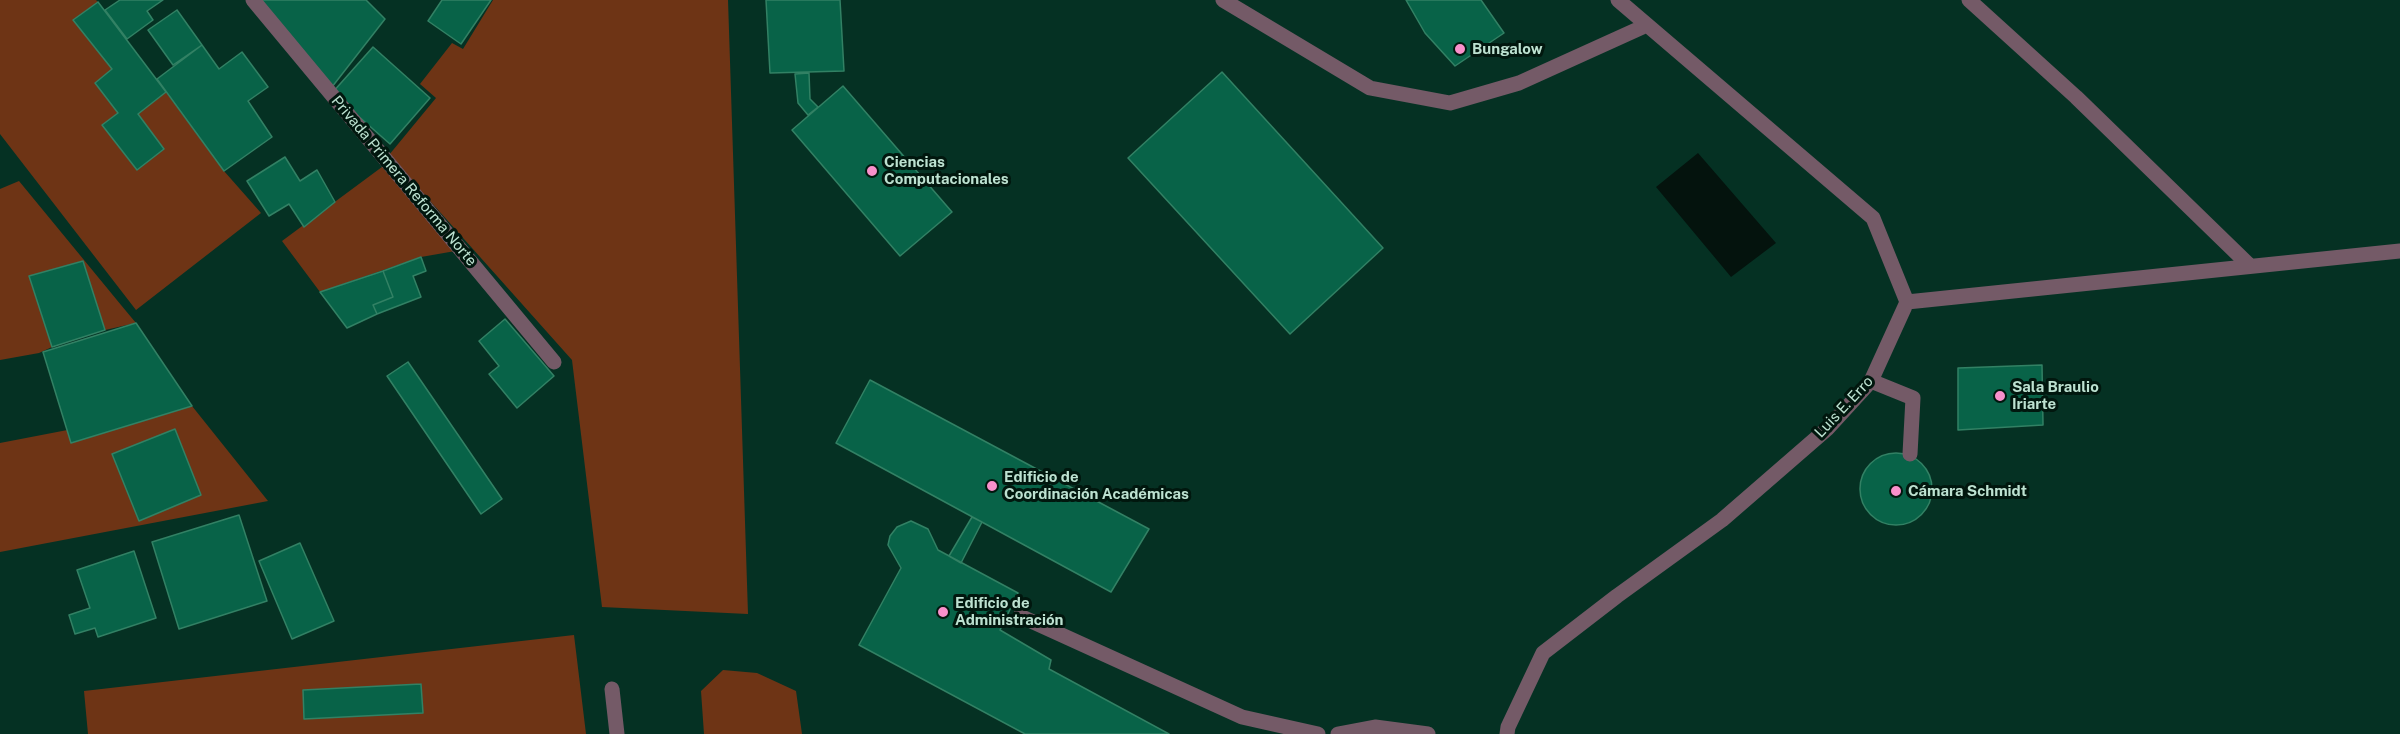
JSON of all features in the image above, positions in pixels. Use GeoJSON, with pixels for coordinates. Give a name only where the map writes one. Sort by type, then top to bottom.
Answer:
{"type":"FeatureCollection","features":[{"type":"Feature","properties":{"kind":"street","name":"Privada Primera Reforma Norte"},"geometry":{"type":"LineString","coordinates":[[253,0],[554,362]]}},
{"type":"Feature","properties":{"kind":"street"},"geometry":{"type":"LineString","coordinates":[[1222,0],[1370,88],[1450,103],[1519,83],[1647,25]]}},
{"type":"Feature","properties":{"kind":"street"},"geometry":{"type":"LineString","coordinates":[[1618,0],[1873,218],[1907,302],[2400,251]]}},
{"type":"Feature","properties":{"kind":"street"},"geometry":{"type":"LineString","coordinates":[[1969,0],[2076,97],[2250,266]]}},
{"type":"Feature","properties":{"kind":"street","name":"Luis E. Erro"},"geometry":{"type":"LineString","coordinates":[[1506,734],[1544,653],[1617,596],[1722,520],[1828,428],[1871,381],[1907,302]]}},
{"type":"Feature","properties":{"kind":"street"},"geometry":{"type":"LineString","coordinates":[[1871,381],[1913,398],[1910,454]]}},
{"type":"Feature","properties":{"kind":"street"},"geometry":{"type":"LineString","coordinates":[[1020,616],[1242,717],[1318,734]]}},
{"type":"Feature","properties":{"kind":"street"},"geometry":{"type":"LineString","coordinates":[[612,689],[617,734]]}},
{"type":"Feature","properties":{"kind":"street"},"geometry":{"type":"LineString","coordinates":[[1338,734],[1375,727],[1428,734]]}},
{"type":"Feature","properties":{"kind":"shaded area"},"geometry":{"type":"Polygon","coordinates":[[[0,0],[96,0],[98,2],[74,20],[112,69],[95,83],[118,113],[102,125],[137,170],[164,149],[138,114],[166,92],[224,171],[261,213],[136,310],[0,134],[0,0]]]}},
{"type":"Feature","properties":{"kind":"shaded area"},"geometry":{"type":"Polygon","coordinates":[[[493,0],[728,0],[748,614],[602,607],[572,360],[389,155],[436,98],[420,84],[452,43],[463,49],[493,0]]]}},
{"type":"Feature","properties":{"kind":"shaded area"},"geometry":{"type":"Polygon","coordinates":[[[1698,153],[1776,243],[1731,277],[1656,187],[1698,153]]]}},
{"type":"Feature","properties":{"kind":"shaded area"},"geometry":{"type":"Polygon","coordinates":[[[386,164],[461,250],[421,257],[320,292],[282,241],[386,164]]]}},
{"type":"Feature","properties":{"kind":"shaded area"},"geometry":{"type":"Polygon","coordinates":[[[19,181],[136,323],[105,330],[83,261],[29,276],[52,347],[39,353],[0,360],[0,189],[19,181]]]}},
{"type":"Feature","properties":{"kind":"shaded area"},"geometry":{"type":"Polygon","coordinates":[[[192,406],[268,501],[0,552],[0,443],[192,406]]]}},
{"type":"Feature","properties":{"kind":"shaded area"},"geometry":{"type":"Polygon","coordinates":[[[574,635],[586,734],[88,734],[84,691],[574,635]]]}},
{"type":"Feature","properties":{"kind":"shaded area"},"geometry":{"type":"Polygon","coordinates":[[[723,670],[757,673],[796,691],[802,734],[704,734],[701,691],[723,670]]]}},
{"type":"Feature","properties":{"kind":"building"},"geometry":{"type":"Polygon","coordinates":[[[120,0],[163,0],[147,11],[153,20],[127,39],[105,10],[120,0]]]}},
{"type":"Feature","properties":{"kind":"building"},"geometry":{"type":"Polygon","coordinates":[[[261,0],[366,0],[385,19],[332,87],[261,0]]]}},
{"type":"Feature","properties":{"kind":"building"},"geometry":{"type":"Polygon","coordinates":[[[442,0],[491,0],[461,44],[428,21],[442,0]]]}},
{"type":"Feature","properties":{"kind":"building"},"geometry":{"type":"Polygon","coordinates":[[[766,0],[840,0],[844,71],[770,73],[766,0]]]}},
{"type":"Feature","properties":{"kind":"building","name":"Bungalow"},"geometry":{"type":"Polygon","coordinates":[[[1406,0],[1481,0],[1504,33],[1455,66],[1425,33],[1406,0]]]}},
{"type":"Feature","properties":{"kind":"building"},"geometry":{"type":"Polygon","coordinates":[[[98,2],[166,92],[138,114],[164,149],[137,170],[102,125],[118,113],[95,83],[112,69],[73,20],[98,2]]]}},
{"type":"Feature","properties":{"kind":"building"},"geometry":{"type":"Polygon","coordinates":[[[177,10],[202,45],[173,65],[148,30],[177,10]]]}},
{"type":"Feature","properties":{"kind":"building"},"geometry":{"type":"Polygon","coordinates":[[[202,45],[219,69],[242,52],[268,87],[248,101],[272,137],[224,171],[157,79],[202,45]]]}},
{"type":"Feature","properties":{"kind":"building"},"geometry":{"type":"Polygon","coordinates":[[[373,47],[430,98],[390,144],[332,93],[373,47]]]}},
{"type":"Feature","properties":{"kind":"building"},"geometry":{"type":"Polygon","coordinates":[[[1222,72],[1383,248],[1290,334],[1128,158],[1222,72]]]}},
{"type":"Feature","properties":{"kind":"building"},"geometry":{"type":"Polygon","coordinates":[[[809,73],[810,99],[818,107],[808,115],[798,103],[795,74],[809,73]]]}},
{"type":"Feature","properties":{"kind":"building","name":"Ciencias Computacionales"},"geometry":{"type":"Polygon","coordinates":[[[843,86],[952,212],[900,256],[792,130],[843,86]]]}},
{"type":"Feature","properties":{"kind":"building"},"geometry":{"type":"Polygon","coordinates":[[[285,157],[300,181],[317,170],[335,202],[304,227],[289,204],[269,216],[247,181],[285,157]]]}},
{"type":"Feature","properties":{"kind":"building"},"geometry":{"type":"Polygon","coordinates":[[[421,257],[426,271],[413,276],[421,297],[377,314],[373,305],[393,297],[383,271],[421,257]]]}},
{"type":"Feature","properties":{"kind":"building"},"geometry":{"type":"Polygon","coordinates":[[[83,261],[105,330],[52,347],[29,276],[83,261]]]}},
{"type":"Feature","properties":{"kind":"building"},"geometry":{"type":"Polygon","coordinates":[[[383,271],[393,297],[373,305],[377,314],[347,328],[320,292],[383,271]]]}},
{"type":"Feature","properties":{"kind":"building"},"geometry":{"type":"Polygon","coordinates":[[[505,319],[554,376],[517,408],[489,374],[499,366],[479,341],[505,319]]]}},
{"type":"Feature","properties":{"kind":"building"},"geometry":{"type":"Polygon","coordinates":[[[136,323],[192,406],[71,443],[43,352],[136,323]]]}},
{"type":"Feature","properties":{"kind":"building"},"geometry":{"type":"Polygon","coordinates":[[[408,362],[502,499],[481,514],[387,376],[408,362]]]}},
{"type":"Feature","properties":{"kind":"building","name":"Sala Braulio Iriarte"},"geometry":{"type":"Polygon","coordinates":[[[2042,365],[2043,425],[1958,430],[1958,368],[2042,365]]]}},
{"type":"Feature","properties":{"kind":"building","name":"Edificio de Coordinación Académicas"},"geometry":{"type":"Polygon","coordinates":[[[870,380],[1149,529],[1111,592],[836,443],[870,380]]]}},
{"type":"Feature","properties":{"kind":"building"},"geometry":{"type":"Polygon","coordinates":[[[175,429],[201,495],[139,521],[112,454],[175,429]]]}},
{"type":"Feature","properties":{"kind":"building","name":"Cámara Schmidt"},"geometry":{"type":"Polygon","coordinates":[[[1896,453],[1916,459],[1926,469],[1932,489],[1926,509],[1916,519],[1896,525],[1876,519],[1866,509],[1860,489],[1866,469],[1876,459],[1896,453]]]}},
{"type":"Feature","properties":{"kind":"building"},"geometry":{"type":"Polygon","coordinates":[[[239,515],[267,601],[179,629],[152,542],[239,515]]]}},
{"type":"Feature","properties":{"kind":"building"},"geometry":{"type":"Polygon","coordinates":[[[972,517],[982,522],[961,563],[949,556],[972,517]]]}},
{"type":"Feature","properties":{"kind":"building","name":"Edificio de Administración"},"geometry":{"type":"Polygon","coordinates":[[[911,521],[928,529],[938,550],[1018,593],[1000,630],[1051,660],[1049,669],[1169,734],[1025,734],[859,645],[901,568],[888,545],[890,536],[897,527],[911,521]]]}},
{"type":"Feature","properties":{"kind":"building"},"geometry":{"type":"Polygon","coordinates":[[[300,543],[334,621],[292,639],[259,561],[300,543]]]}},
{"type":"Feature","properties":{"kind":"building"},"geometry":{"type":"Polygon","coordinates":[[[134,551],[156,618],[98,637],[95,628],[75,634],[69,615],[90,608],[77,570],[134,551]]]}},
{"type":"Feature","properties":{"kind":"building"},"geometry":{"type":"Polygon","coordinates":[[[421,684],[423,713],[304,719],[303,690],[421,684]]]}},
{"type":"Feature","properties":{"kind":"place","name":"Bungalow"},"geometry":{"type":"Point","coordinates":[1460,49]}},
{"type":"Feature","properties":{"kind":"place","name":"Ciencias Computacionales"},"geometry":{"type":"Point","coordinates":[872,171]}},
{"type":"Feature","properties":{"kind":"place","name":"Sala Braulio Iriarte"},"geometry":{"type":"Point","coordinates":[2000,396]}},
{"type":"Feature","properties":{"kind":"place","name":"Edificio de Coordinación Académicas"},"geometry":{"type":"Point","coordinates":[992,486]}},
{"type":"Feature","properties":{"kind":"place","name":"Cámara Schmidt"},"geometry":{"type":"Point","coordinates":[1896,491]}},
{"type":"Feature","properties":{"kind":"place","name":"Edificio de Administración"},"geometry":{"type":"Point","coordinates":[943,612]}}]}
